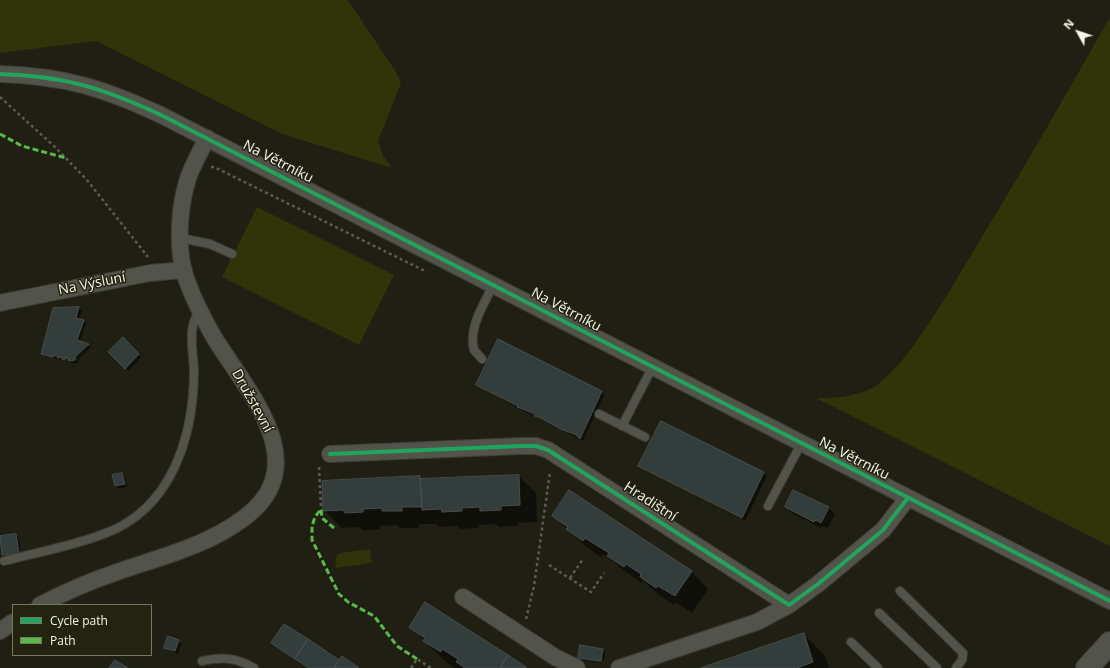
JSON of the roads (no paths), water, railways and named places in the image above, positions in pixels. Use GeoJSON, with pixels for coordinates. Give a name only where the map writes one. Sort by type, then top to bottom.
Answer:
{"type":"FeatureCollection","features":[{"type":"Feature","properties":{"kind":"main road"},"geometry":{"type":"LineString","coordinates":[[1087,668],[1110,643]]}},
{"type":"Feature","properties":{"kind":"street","name":"Na Větrníku"},"geometry":{"type":"LineString","coordinates":[[0,74],[48,77],[98,89],[140,105],[207,138],[907,499],[1110,601]]}},
{"type":"Feature","properties":{"kind":"street","name":"Družstevní"},"geometry":{"type":"LineString","coordinates":[[42,604],[72,589],[198,544],[244,518],[257,508],[274,481],[276,469],[273,440],[265,418],[215,338],[189,286],[184,270],[181,238],[183,199],[187,181],[207,138]]}},
{"type":"Feature","properties":{"kind":"street","name":"Na Výsluní"},"geometry":{"type":"LineString","coordinates":[[0,303],[160,272],[184,270]]}},
{"type":"Feature","properties":{"kind":"street","name":"Hradištní"},"geometry":{"type":"LineString","coordinates":[[330,454],[536,446],[548,450],[789,605]]}},
{"type":"Feature","properties":{"kind":"street"},"geometry":{"type":"LineString","coordinates":[[619,668],[756,622],[789,605],[818,584],[883,530],[907,499]]}},
{"type":"Feature","properties":{"kind":"street"},"geometry":{"type":"LineString","coordinates":[[463,597],[555,657],[576,668]]}},
{"type":"Feature","properties":{"kind":"street"},"geometry":{"type":"LineString","coordinates":[[0,631],[12,623]]}},
{"type":"Feature","properties":{"kind":"lane"},"geometry":{"type":"LineString","coordinates":[[181,238],[210,244],[232,254]]}},
{"type":"Feature","properties":{"kind":"lane"},"geometry":{"type":"LineString","coordinates":[[482,359],[474,350],[474,332],[478,317],[493,285]]}},
{"type":"Feature","properties":{"kind":"lane"},"geometry":{"type":"LineString","coordinates":[[4,561],[107,533],[143,512],[161,492],[175,468],[187,433],[194,374],[192,326],[201,311]]}},
{"type":"Feature","properties":{"kind":"lane"},"geometry":{"type":"LineString","coordinates":[[622,426],[652,368]]}},
{"type":"Feature","properties":{"kind":"lane"},"geometry":{"type":"LineString","coordinates":[[599,414],[645,437]]}},
{"type":"Feature","properties":{"kind":"lane"},"geometry":{"type":"LineString","coordinates":[[768,506],[801,444]]}},
{"type":"Feature","properties":{"kind":"lane"},"geometry":{"type":"LineString","coordinates":[[900,591],[963,653],[962,660],[956,668]]}},
{"type":"Feature","properties":{"kind":"lane"},"geometry":{"type":"LineString","coordinates":[[879,613],[937,668]]}},
{"type":"Feature","properties":{"kind":"lane"},"geometry":{"type":"LineString","coordinates":[[851,642],[878,668]]}},
{"type":"Feature","properties":{"kind":"lane"},"geometry":{"type":"LineString","coordinates":[[202,661],[229,658],[244,662],[254,668]]}}]}
